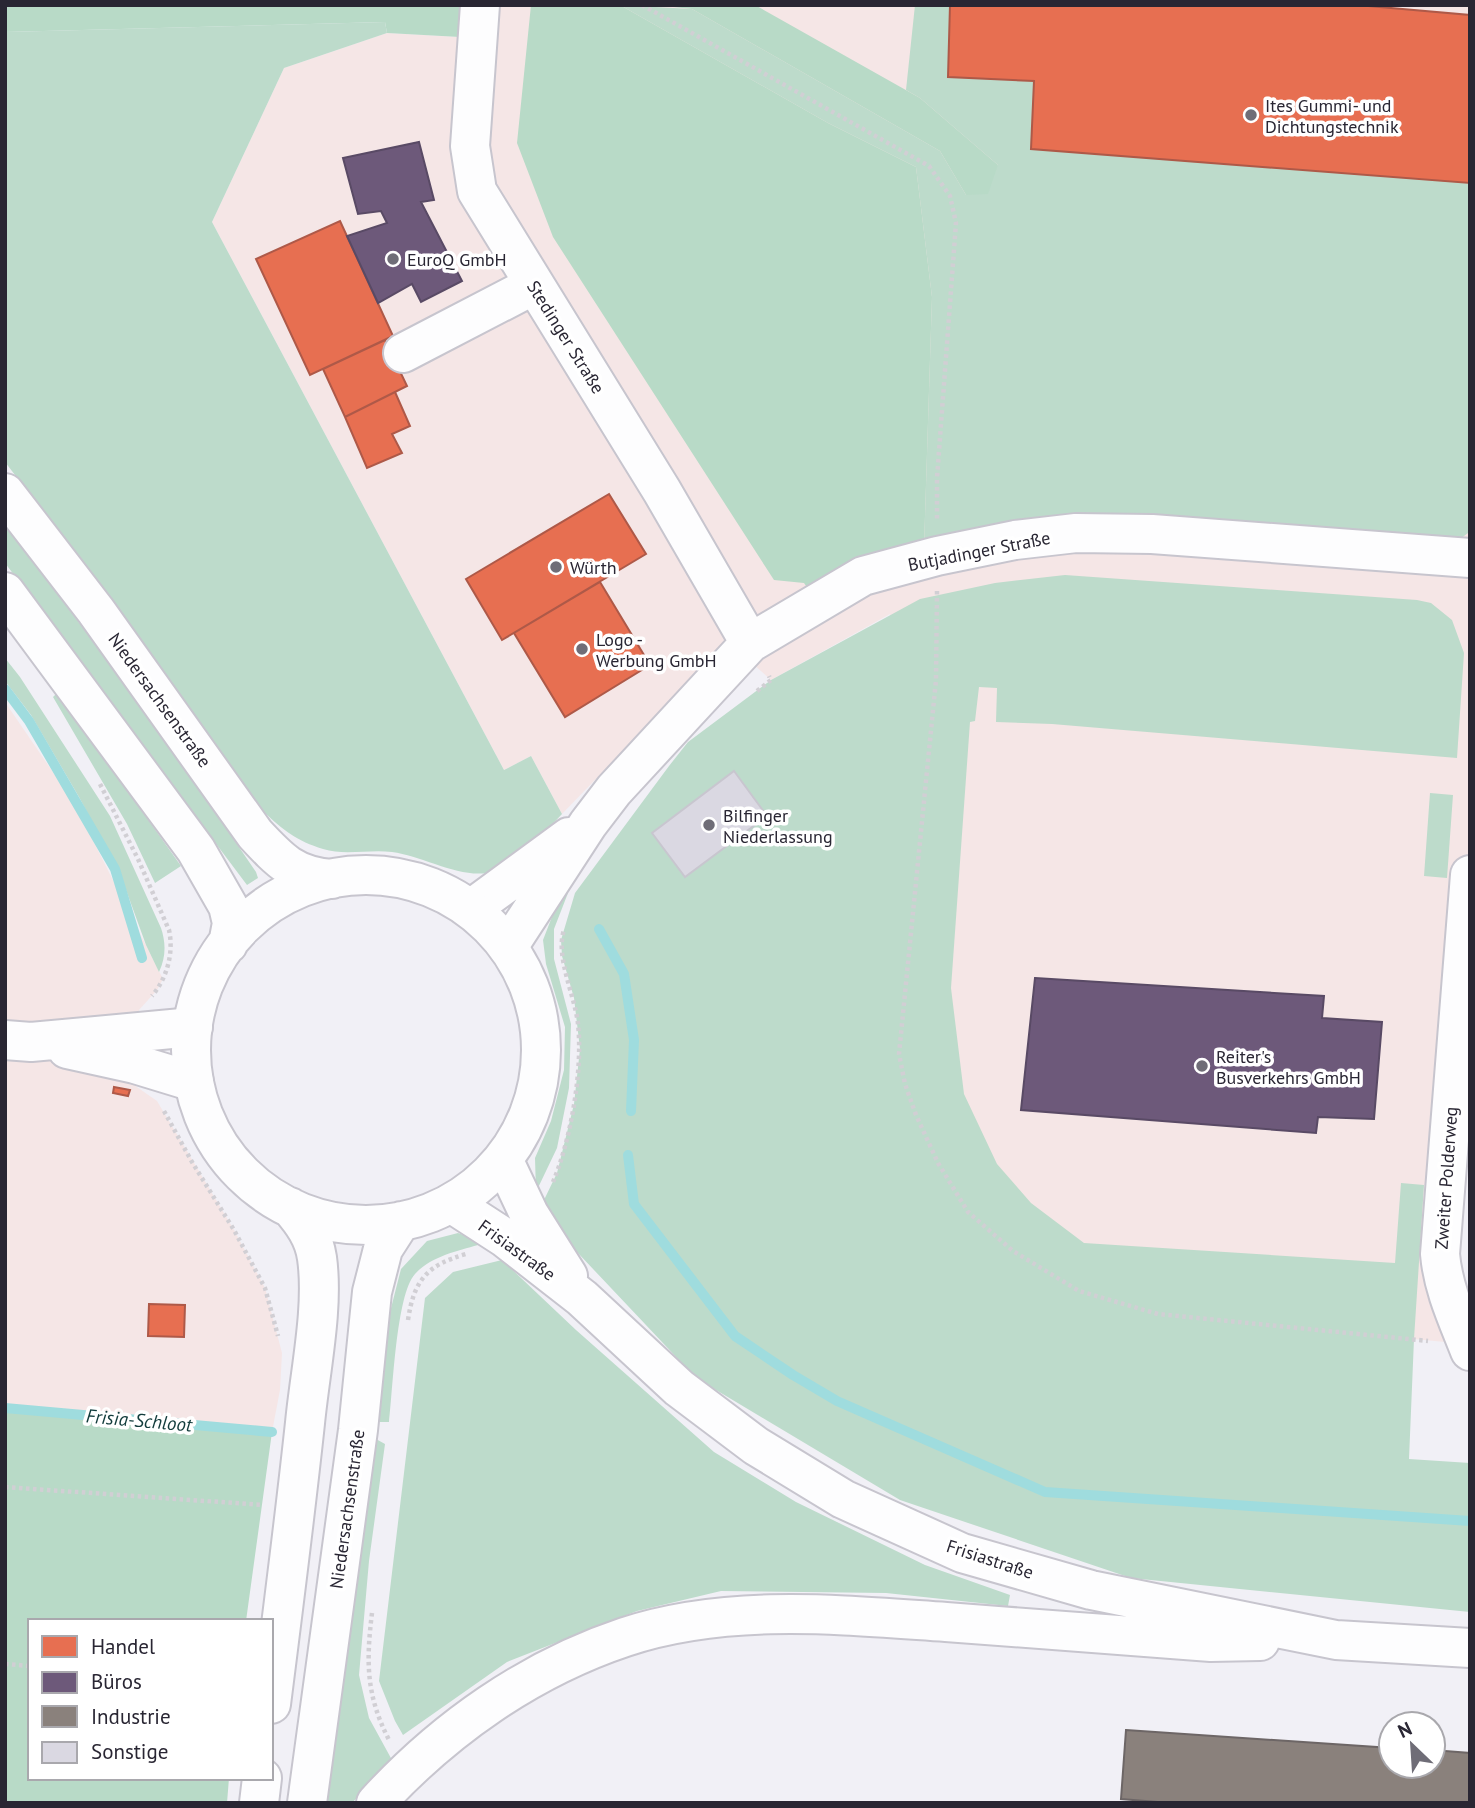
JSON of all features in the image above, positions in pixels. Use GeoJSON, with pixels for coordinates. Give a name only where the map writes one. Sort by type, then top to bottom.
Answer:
{"type":"FeatureCollection","features":[{"type":"Feature","properties":{"kind":"main road","name":"Stedinger Straße"},"geometry":{"type":"LineString","coordinates":[[480,5],[470,146],[477,191],[662,491],[750,643]]}},
{"type":"Feature","properties":{"kind":"main road"},"geometry":{"type":"LineString","coordinates":[[403,353],[534,285]]}},
{"type":"Feature","properties":{"kind":"main road","name":"Niedersachsenstraße"},"geometry":{"type":"LineString","coordinates":[[5,493],[96,611],[256,834],[285,865],[306,875],[332,879]]}},
{"type":"Feature","properties":{"kind":"main road","name":"Butjadinger Straße"},"geometry":{"type":"LineString","coordinates":[[508,947],[588,824],[614,790],[750,643],[863,576],[937,556],[1014,540],[1076,533],[1152,534],[1470,558]]}},
{"type":"Feature","properties":{"kind":"main road"},"geometry":{"type":"LineString","coordinates":[[5,592],[196,850],[228,906],[232,923],[228,944]]}},
{"type":"Feature","properties":{"kind":"main road","name":"Butjadinger Straße"},"geometry":{"type":"LineString","coordinates":[[471,909],[588,824]]}},
{"type":"Feature","properties":{"kind":"main road","name":"Zweiter Polderweg"},"geometry":{"type":"LineString","coordinates":[[1469,1348],[1442,1274],[1440,1254],[1470,875]]}},
{"type":"Feature","properties":{"kind":"main road","name":"Niedersachsenstraße"},"geometry":{"type":"LineString","coordinates":[[381,876],[413,881],[438,890],[471,909],[508,947],[520,965],[534,999],[541,1044],[541,1066],[531,1108],[520,1133],[503,1159],[481,1184],[452,1203],[430,1213],[401,1221],[380,1224],[338,1222],[307,1214],[275,1200],[248,1179],[223,1150],[203,1112],[194,1082],[190,1054],[199,1000],[209,974],[228,944],[255,915],[284,896],[332,879],[381,876]]}},
{"type":"Feature","properties":{"kind":"main road"},"geometry":{"type":"LineString","coordinates":[[18,1041],[193,1027]]}},
{"type":"Feature","properties":{"kind":"main road"},"geometry":{"type":"LineString","coordinates":[[18,1041],[135,1064],[194,1082]]}},
{"type":"Feature","properties":{"kind":"main road","name":"Frisiastraße"},"geometry":{"type":"LineString","coordinates":[[503,1159],[529,1214],[582,1298]]}},
{"type":"Feature","properties":{"kind":"main road","name":"Frisiastraße"},"geometry":{"type":"LineString","coordinates":[[452,1203],[505,1238],[582,1298],[679,1388],[756,1446],[843,1499],[950,1548],[1091,1590],[1336,1640],[1470,1648]]}},
{"type":"Feature","properties":{"kind":"main road","name":"Niedersachsenstraße"},"geometry":{"type":"LineString","coordinates":[[272,1619],[274,1502],[312,1368],[319,1276],[312,1240],[290,1207]]}},
{"type":"Feature","properties":{"kind":"main road","name":"Niedersachsenstraße"},"geometry":{"type":"LineString","coordinates":[[307,1803],[358,1430],[372,1292],[383,1249],[401,1221]]}},
{"type":"Feature","properties":{"kind":"main road"},"geometry":{"type":"LineString","coordinates":[[376,1803],[409,1767],[440,1740],[494,1702],[577,1656],[635,1634],[710,1620],[783,1614],[820,1615],[1211,1642],[1336,1640]]}},
{"type":"Feature","properties":{"kind":"main road"},"geometry":{"type":"LineString","coordinates":[[259,1803],[262,1780]]}},
{"type":"Feature","properties":{"kind":"path"},"geometry":{"type":"LineString","coordinates":[[642,5],[929,166],[950,195],[956,223],[937,478],[936,680],[899,1054],[905,1084],[922,1127],[938,1163],[968,1212],[1013,1251],[1079,1291],[1158,1314],[1469,1348]]}},
{"type":"Feature","properties":{"kind":"path"},"geometry":{"type":"LineString","coordinates":[[97,778],[162,910],[172,942],[163,979],[139,1010],[138,1031]]}},
{"type":"Feature","properties":{"kind":"path"},"geometry":{"type":"LineString","coordinates":[[162,1109],[260,1278],[279,1339]]}},
{"type":"Feature","properties":{"kind":"path"},"geometry":{"type":"LineString","coordinates":[[5,1487],[274,1502]]}},
{"type":"Feature","properties":{"kind":"path"},"geometry":{"type":"LineString","coordinates":[[260,1518],[274,1502]]}},
{"type":"Feature","properties":{"kind":"path"},"geometry":{"type":"LineString","coordinates":[[372,1610],[367,1656],[373,1705],[389,1740],[409,1767]]}},
{"type":"Feature","properties":{"kind":"path"},"geometry":{"type":"LineString","coordinates":[[5,1664],[28,1666]]}},
{"type":"Feature","properties":{"kind":"shaded area"},"geometry":{"type":"Polygon","coordinates":[[[462,5],[1470,5],[1470,875],[1440,1254],[1467,1344],[1240,1323],[968,1212],[890,614],[771,680],[726,640],[562,814],[531,756],[504,770],[212,222],[284,68],[387,33],[460,37],[462,5]]]}},
{"type":"Feature","properties":{"kind":"shaded area"},"geometry":{"type":"Polygon","coordinates":[[[5,702],[74,803],[163,979],[139,1010],[134,1085],[157,1101],[234,1230],[265,1288],[282,1353],[280,1390],[272,1432],[5,1408],[5,702]]]}},
{"type":"Feature","properties":{"kind":"green space"},"geometry":{"type":"Polygon","coordinates":[[[5,5],[462,5],[460,37],[387,33],[385,22],[5,32],[5,5]]]}},
{"type":"Feature","properties":{"kind":"green space"},"geometry":{"type":"Polygon","coordinates":[[[531,5],[620,5],[828,123],[916,167],[932,297],[924,548],[811,593],[804,583],[774,580],[553,237],[517,143],[531,5]]]}},
{"type":"Feature","properties":{"kind":"green space"},"geometry":{"type":"Polygon","coordinates":[[[620,5],[692,9],[940,151],[966,195],[998,165],[920,98],[906,90],[915,5],[950,5],[948,77],[1034,81],[1031,149],[1470,183],[1468,533],[1448,548],[924,548],[932,297],[916,167],[828,123],[620,5]]]}},
{"type":"Feature","properties":{"kind":"green space"},"geometry":{"type":"Polygon","coordinates":[[[653,5],[755,5],[920,98],[998,165],[988,194],[966,195],[940,151],[692,9],[653,5]]]}},
{"type":"Feature","properties":{"kind":"green space"},"geometry":{"type":"Polygon","coordinates":[[[385,22],[387,33],[284,68],[212,222],[504,770],[531,756],[562,814],[530,848],[512,862],[503,868],[480,874],[455,870],[392,852],[340,852],[323,849],[298,839],[264,812],[115,605],[5,462],[5,32],[385,22]]]}},
{"type":"Feature","properties":{"kind":"green space"},"geometry":{"type":"Polygon","coordinates":[[[5,526],[134,697],[258,878],[247,885],[5,563],[5,526]]]}},
{"type":"Feature","properties":{"kind":"green space"},"geometry":{"type":"Polygon","coordinates":[[[1065,575],[1417,600],[1431,603],[1452,620],[1464,653],[1457,758],[1052,724],[996,722],[997,688],[979,687],[975,721],[970,722],[951,988],[964,1094],[997,1164],[1031,1203],[1084,1243],[1395,1263],[1401,1183],[1424,1185],[1409,1459],[1470,1463],[1470,1612],[1131,1578],[900,1500],[696,1378],[543,1216],[544,1200],[557,1173],[574,1104],[580,1049],[574,998],[562,956],[561,940],[575,893],[688,742],[771,680],[920,599],[995,583],[1065,575]]]}},
{"type":"Feature","properties":{"kind":"green space"},"geometry":{"type":"Polygon","coordinates":[[[5,658],[110,816],[161,928],[164,950],[159,972],[146,945],[121,876],[31,715],[5,681],[5,658]]]}},
{"type":"Feature","properties":{"kind":"green space"},"geometry":{"type":"Polygon","coordinates":[[[56,694],[181,866],[155,883],[127,824],[53,697],[56,694]]]}},
{"type":"Feature","properties":{"kind":"green space"},"geometry":{"type":"Polygon","coordinates":[[[1430,793],[1453,795],[1447,878],[1424,876],[1430,793]]]}},
{"type":"Feature","properties":{"kind":"green space"},"geometry":{"type":"Polygon","coordinates":[[[568,888],[554,929],[554,959],[571,1024],[569,1088],[557,1148],[536,1192],[535,1158],[551,1121],[564,1070],[565,1027],[546,964],[543,940],[555,909],[568,888]]]}},
{"type":"Feature","properties":{"kind":"green space"},"geometry":{"type":"Polygon","coordinates":[[[458,1233],[480,1241],[478,1245],[444,1255],[428,1263],[415,1274],[409,1285],[399,1322],[389,1422],[379,1422],[389,1316],[401,1269],[427,1241],[458,1233]]]}},
{"type":"Feature","properties":{"kind":"green space"},"geometry":{"type":"Polygon","coordinates":[[[502,1260],[576,1330],[714,1452],[796,1502],[925,1565],[1010,1595],[1008,1606],[886,1593],[721,1591],[637,1611],[507,1662],[403,1735],[379,1681],[425,1298],[453,1272],[502,1260]]]}},
{"type":"Feature","properties":{"kind":"green space"},"geometry":{"type":"Polygon","coordinates":[[[5,1408],[272,1432],[246,1619],[28,1619],[28,1780],[229,1780],[227,1803],[5,1803],[5,1408]]]}},
{"type":"Feature","properties":{"kind":"green space"},"geometry":{"type":"Polygon","coordinates":[[[376,1439],[385,1444],[369,1561],[359,1675],[369,1718],[392,1760],[352,1803],[321,1803],[376,1439]]]}},
{"type":"Feature","properties":{"kind":"building: Handel","name":"Ites Gummi- und Dichtungstechnik"},"geometry":{"type":"Polygon","coordinates":[[[950,5],[1357,5],[1470,15],[1470,183],[1031,149],[1034,81],[948,77],[950,5]]]}},
{"type":"Feature","properties":{"kind":"building: Handel"},"geometry":{"type":"Polygon","coordinates":[[[340,221],[393,336],[310,375],[256,259],[340,221]]]}},
{"type":"Feature","properties":{"kind":"building: Handel"},"geometry":{"type":"Polygon","coordinates":[[[385,340],[407,386],[345,417],[323,369],[385,340]]]}},
{"type":"Feature","properties":{"kind":"building: Handel"},"geometry":{"type":"Polygon","coordinates":[[[395,392],[410,426],[392,434],[402,453],[367,468],[345,417],[395,392]]]}},
{"type":"Feature","properties":{"kind":"building: Handel","name":"Würth"},"geometry":{"type":"Polygon","coordinates":[[[609,494],[646,554],[502,640],[466,579],[609,494]]]}},
{"type":"Feature","properties":{"kind":"building: Handel","name":"Logo - Werbung GmbH"},"geometry":{"type":"Polygon","coordinates":[[[600,582],[650,665],[565,717],[514,633],[600,582]]]}},
{"type":"Feature","properties":{"kind":"building: Handel"},"geometry":{"type":"Polygon","coordinates":[[[114,1087],[130,1090],[128,1096],[113,1093],[114,1087]]]}},
{"type":"Feature","properties":{"kind":"building: Handel"},"geometry":{"type":"Polygon","coordinates":[[[149,1304],[185,1305],[184,1337],[148,1336],[149,1304]]]}},
{"type":"Feature","properties":{"kind":"building: Büros"},"geometry":{"type":"Polygon","coordinates":[[[419,142],[434,200],[421,202],[462,281],[421,302],[412,284],[378,303],[347,236],[387,223],[381,211],[358,214],[343,158],[419,142]]]}},
{"type":"Feature","properties":{"kind":"building: Büros","name":"Reiter's Busverkehrs GmbH"},"geometry":{"type":"Polygon","coordinates":[[[1035,978],[1324,996],[1322,1018],[1382,1022],[1374,1119],[1318,1117],[1316,1133],[1021,1110],[1035,978]]]}},
{"type":"Feature","properties":{"kind":"building: Industrie"},"geometry":{"type":"Polygon","coordinates":[[[1126,1730],[1377,1747],[1377,1780],[1447,1780],[1447,1751],[1470,1753],[1470,1803],[1170,1803],[1121,1799],[1126,1730]]]}},
{"type":"Feature","properties":{"kind":"building: Sonstige","name":"Bilfinger Niederlassung"},"geometry":{"type":"Polygon","coordinates":[[[734,771],[767,816],[685,877],[652,833],[734,771]]]}},
{"type":"Feature","properties":{"kind":"waterway"},"geometry":{"type":"LineString","coordinates":[[5,689],[29,721],[115,869],[142,958]]}},
{"type":"Feature","properties":{"kind":"waterway"},"geometry":{"type":"LineString","coordinates":[[599,929],[624,974],[634,1040],[631,1111]]}},
{"type":"Feature","properties":{"kind":"waterway"},"geometry":{"type":"LineString","coordinates":[[628,1155],[634,1204],[735,1336],[837,1401],[1045,1492],[1470,1521]]}},
{"type":"Feature","properties":{"kind":"waterway","name":"Frisia-Schloot"},"geometry":{"type":"LineString","coordinates":[[5,1408],[272,1432]]}},
{"type":"Feature","properties":{"kind":"place","name":"Ites Gummi- und Dichtungstechnik"},"geometry":{"type":"Point","coordinates":[1251,115]}},
{"type":"Feature","properties":{"kind":"place","name":"EuroQ GmbH"},"geometry":{"type":"Point","coordinates":[393,259]}},
{"type":"Feature","properties":{"kind":"place","name":"Würth"},"geometry":{"type":"Point","coordinates":[556,567]}},
{"type":"Feature","properties":{"kind":"place","name":"Logo - Werbung GmbH"},"geometry":{"type":"Point","coordinates":[582,649]}},
{"type":"Feature","properties":{"kind":"place","name":"Bilfinger Niederlassung"},"geometry":{"type":"Point","coordinates":[709,825]}},
{"type":"Feature","properties":{"kind":"place","name":"Reiter's Busverkehrs GmbH"},"geometry":{"type":"Point","coordinates":[1202,1066]}}]}
